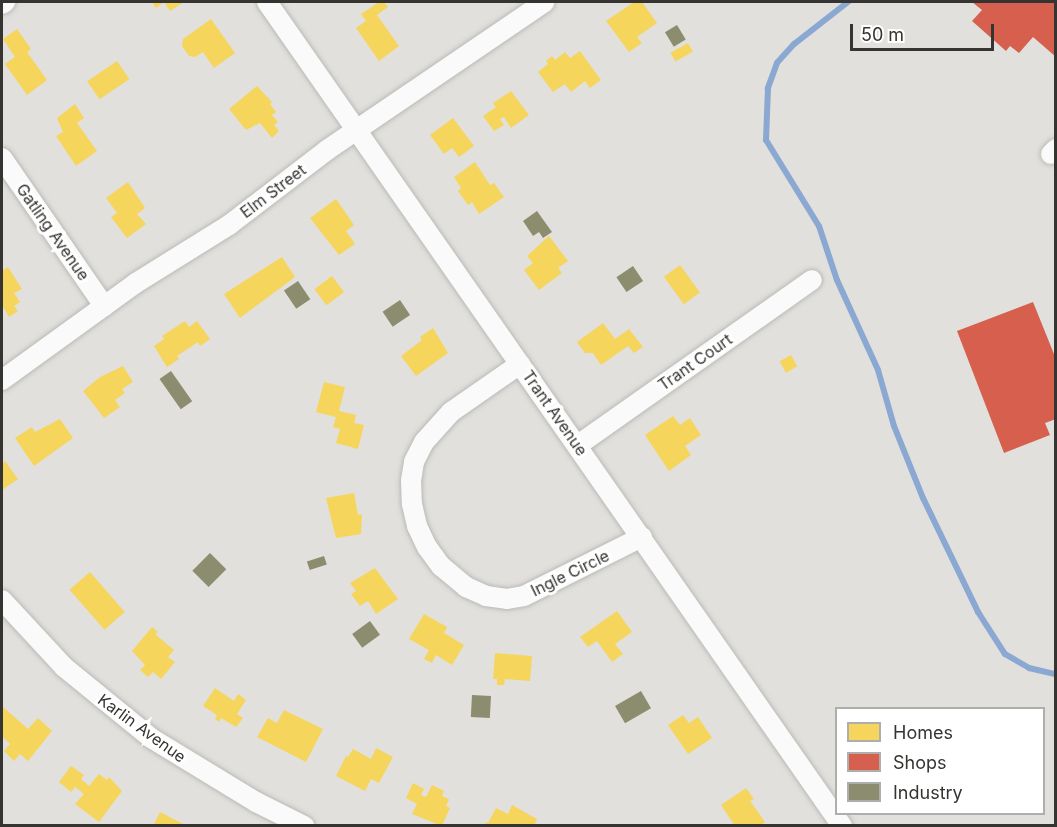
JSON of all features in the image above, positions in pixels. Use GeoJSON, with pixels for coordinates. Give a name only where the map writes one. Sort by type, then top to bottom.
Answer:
{"type":"FeatureCollection","features":[{"type":"Feature","properties":{"kind":"street","name":"Trant Avenue"},"geometry":{"type":"LineString","coordinates":[[267,2],[835,815]]}},
{"type":"Feature","properties":{"kind":"street","name":"Elm Street"},"geometry":{"type":"LineString","coordinates":[[2,380],[104,306],[229,225],[357,130],[545,2]]}},
{"type":"Feature","properties":{"kind":"street","name":"Gatling Avenue"},"geometry":{"type":"LineString","coordinates":[[2,158],[104,306]]}},
{"type":"Feature","properties":{"kind":"street","name":"Trant Court"},"geometry":{"type":"LineString","coordinates":[[578,445],[812,280]]}},
{"type":"Feature","properties":{"kind":"street","name":"Ingle Circle"},"geometry":{"type":"LineString","coordinates":[[520,364],[451,412],[424,442],[414,462],[411,480],[412,504],[417,526],[441,566],[466,587],[486,596],[507,599],[524,596],[642,537]]}},
{"type":"Feature","properties":{"kind":"street","name":"Karlin Avenue"},"geometry":{"type":"LineString","coordinates":[[2,600],[64,667],[143,732],[197,768],[256,802],[304,825]]}},
{"type":"Feature","properties":{"kind":"building: Homes"},"geometry":{"type":"Polygon","coordinates":[[[152,2],[164,2],[156,8],[152,2]]]}},
{"type":"Feature","properties":{"kind":"building: Homes"},"geometry":{"type":"Polygon","coordinates":[[[164,2],[184,2],[170,11],[164,2]]]}},
{"type":"Feature","properties":{"kind":"building: Homes"},"geometry":{"type":"Polygon","coordinates":[[[379,2],[384,2],[388,7],[377,15],[399,46],[379,61],[356,28],[366,21],[361,14],[379,2]]]}},
{"type":"Feature","properties":{"kind":"building: Homes"},"geometry":{"type":"Polygon","coordinates":[[[634,2],[642,2],[657,23],[637,37],[642,43],[629,52],[606,21],[634,2]]]}},
{"type":"Feature","properties":{"kind":"building: Homes"},"geometry":{"type":"Polygon","coordinates":[[[211,19],[235,53],[214,68],[203,52],[195,57],[189,56],[182,46],[183,39],[211,19]]]}},
{"type":"Feature","properties":{"kind":"building: Homes"},"geometry":{"type":"Polygon","coordinates":[[[17,29],[31,49],[27,52],[47,80],[27,95],[5,64],[15,57],[3,39],[17,29]]]}},
{"type":"Feature","properties":{"kind":"building: Homes"},"geometry":{"type":"Polygon","coordinates":[[[688,43],[693,52],[675,61],[671,53],[688,43]]]}},
{"type":"Feature","properties":{"kind":"building: Homes"},"geometry":{"type":"Polygon","coordinates":[[[580,51],[601,80],[590,88],[585,81],[571,92],[565,84],[553,92],[538,72],[548,64],[546,61],[552,56],[555,60],[565,52],[570,58],[580,51]]]}},
{"type":"Feature","properties":{"kind":"building: Homes"},"geometry":{"type":"Polygon","coordinates":[[[117,61],[129,79],[99,99],[87,81],[117,61]]]}},
{"type":"Feature","properties":{"kind":"building: Homes"},"geometry":{"type":"Polygon","coordinates":[[[257,86],[272,102],[270,104],[276,112],[272,115],[278,122],[274,125],[279,131],[272,138],[260,123],[246,130],[229,109],[257,86]]]}},
{"type":"Feature","properties":{"kind":"building: Homes"},"geometry":{"type":"Polygon","coordinates":[[[511,91],[529,115],[511,128],[504,117],[500,119],[504,125],[494,131],[483,116],[496,107],[493,103],[511,91]]]}},
{"type":"Feature","properties":{"kind":"building: Homes"},"geometry":{"type":"Polygon","coordinates":[[[75,104],[84,118],[77,123],[97,151],[76,166],[56,136],[63,132],[57,118],[75,104]]]}},
{"type":"Feature","properties":{"kind":"building: Homes"},"geometry":{"type":"Polygon","coordinates":[[[453,118],[474,146],[459,157],[452,148],[444,154],[430,135],[453,118]]]}},
{"type":"Feature","properties":{"kind":"building: Homes"},"geometry":{"type":"Polygon","coordinates":[[[475,162],[490,185],[494,183],[504,197],[479,214],[472,202],[468,205],[458,191],[461,188],[454,177],[475,162]]]}},
{"type":"Feature","properties":{"kind":"building: Homes"},"geometry":{"type":"Polygon","coordinates":[[[128,182],[145,208],[137,214],[146,224],[127,238],[111,217],[117,213],[106,198],[128,182]]]}},
{"type":"Feature","properties":{"kind":"building: Homes"},"geometry":{"type":"Polygon","coordinates":[[[336,199],[354,225],[346,231],[355,244],[339,255],[310,218],[336,199]]]}},
{"type":"Feature","properties":{"kind":"building: Homes"},"geometry":{"type":"Polygon","coordinates":[[[549,236],[568,261],[558,268],[562,273],[539,290],[524,270],[533,263],[527,256],[549,236]]]}},
{"type":"Feature","properties":{"kind":"building: Homes"},"geometry":{"type":"Polygon","coordinates":[[[282,257],[295,277],[240,318],[224,294],[282,257]]]}},
{"type":"Feature","properties":{"kind":"building: Homes"},"geometry":{"type":"Polygon","coordinates":[[[680,265],[700,293],[684,304],[664,277],[680,265]]]}},
{"type":"Feature","properties":{"kind":"building: Homes"},"geometry":{"type":"Polygon","coordinates":[[[8,267],[22,289],[14,293],[20,302],[14,306],[18,311],[9,317],[2,305],[2,271],[8,267]]]}},
{"type":"Feature","properties":{"kind":"building: Homes"},"geometry":{"type":"Polygon","coordinates":[[[332,276],[344,292],[326,305],[314,289],[332,276]]]}},
{"type":"Feature","properties":{"kind":"building: Homes"},"geometry":{"type":"Polygon","coordinates":[[[185,321],[189,327],[197,321],[210,339],[200,346],[198,342],[177,356],[179,359],[167,367],[154,346],[164,339],[162,336],[185,321]]]}},
{"type":"Feature","properties":{"kind":"building: Homes"},"geometry":{"type":"Polygon","coordinates":[[[603,323],[615,339],[629,329],[643,347],[634,353],[628,346],[601,365],[593,353],[585,353],[577,342],[603,323]]]}},
{"type":"Feature","properties":{"kind":"building: Homes"},"geometry":{"type":"Polygon","coordinates":[[[433,328],[448,353],[416,376],[401,356],[433,328]]]}},
{"type":"Feature","properties":{"kind":"building: Homes"},"geometry":{"type":"Polygon","coordinates":[[[791,355],[797,366],[786,373],[780,361],[791,355]]]}},
{"type":"Feature","properties":{"kind":"building: Homes"},"geometry":{"type":"Polygon","coordinates":[[[123,366],[133,382],[122,389],[125,393],[115,400],[120,407],[104,418],[83,391],[100,377],[123,366]]]}},
{"type":"Feature","properties":{"kind":"building: Homes"},"geometry":{"type":"Polygon","coordinates":[[[324,382],[345,387],[339,411],[356,415],[354,423],[364,425],[358,449],[336,443],[340,429],[333,427],[336,417],[316,412],[324,382]]]}},
{"type":"Feature","properties":{"kind":"building: Homes"},"geometry":{"type":"Polygon","coordinates":[[[673,416],[680,425],[690,418],[701,435],[685,446],[691,455],[669,471],[645,435],[673,416]]]}},
{"type":"Feature","properties":{"kind":"building: Homes"},"geometry":{"type":"Polygon","coordinates":[[[60,419],[73,438],[34,466],[15,438],[32,427],[35,432],[60,419]]]}},
{"type":"Feature","properties":{"kind":"building: Homes"},"geometry":{"type":"Polygon","coordinates":[[[5,461],[18,479],[2,490],[2,464],[5,461]]]}},
{"type":"Feature","properties":{"kind":"building: Homes"},"geometry":{"type":"Polygon","coordinates":[[[354,493],[358,515],[362,514],[361,534],[336,538],[326,498],[354,493]]]}},
{"type":"Feature","properties":{"kind":"building: Homes"},"geometry":{"type":"Polygon","coordinates":[[[375,568],[398,599],[376,614],[368,601],[360,606],[351,594],[356,591],[350,583],[375,568]]]}},
{"type":"Feature","properties":{"kind":"building: Homes"},"geometry":{"type":"Polygon","coordinates":[[[90,572],[125,612],[104,630],[70,590],[90,572]]]}},
{"type":"Feature","properties":{"kind":"building: Homes"},"geometry":{"type":"Polygon","coordinates":[[[617,611],[632,632],[615,644],[623,654],[612,662],[597,641],[588,647],[580,637],[617,611]]]}},
{"type":"Feature","properties":{"kind":"building: Homes"},"geometry":{"type":"Polygon","coordinates":[[[424,614],[447,627],[444,633],[464,645],[452,665],[436,655],[432,663],[424,659],[429,650],[409,639],[424,614]]]}},
{"type":"Feature","properties":{"kind":"building: Homes"},"geometry":{"type":"Polygon","coordinates":[[[152,627],[158,632],[155,634],[174,650],[168,657],[175,662],[161,679],[153,672],[148,677],[140,670],[145,665],[132,651],[152,627]]]}},
{"type":"Feature","properties":{"kind":"building: Homes"},"geometry":{"type":"Polygon","coordinates":[[[495,653],[532,656],[530,681],[505,679],[504,685],[497,685],[497,679],[493,679],[495,653]]]}},
{"type":"Feature","properties":{"kind":"building: Homes"},"geometry":{"type":"Polygon","coordinates":[[[215,688],[234,701],[238,694],[246,700],[237,714],[243,718],[236,727],[221,718],[219,722],[215,719],[217,715],[203,706],[215,688]]]}},
{"type":"Feature","properties":{"kind":"building: Homes"},"geometry":{"type":"Polygon","coordinates":[[[3,707],[28,729],[38,718],[52,731],[28,761],[20,754],[14,761],[4,751],[10,744],[2,736],[3,707]]]}},
{"type":"Feature","properties":{"kind":"building: Homes"},"geometry":{"type":"Polygon","coordinates":[[[284,710],[323,729],[306,762],[257,737],[268,718],[277,723],[284,710]]]}},
{"type":"Feature","properties":{"kind":"building: Homes"},"geometry":{"type":"Polygon","coordinates":[[[683,715],[689,723],[698,717],[712,738],[688,754],[668,725],[683,715]]]}},
{"type":"Feature","properties":{"kind":"building: Homes"},"geometry":{"type":"Polygon","coordinates":[[[376,748],[393,757],[379,783],[371,779],[365,791],[336,776],[346,756],[348,757],[353,749],[371,759],[376,748]]]}},
{"type":"Feature","properties":{"kind":"building: Homes"},"geometry":{"type":"Polygon","coordinates":[[[71,766],[84,775],[81,779],[89,786],[99,774],[107,780],[109,777],[122,791],[99,822],[75,804],[84,794],[75,787],[71,792],[59,782],[71,766]]]}},
{"type":"Feature","properties":{"kind":"building: Homes"},"geometry":{"type":"Polygon","coordinates":[[[413,783],[424,789],[421,795],[426,797],[432,785],[444,791],[442,796],[449,799],[446,806],[450,808],[442,826],[412,814],[417,804],[406,798],[413,783]]]}},
{"type":"Feature","properties":{"kind":"building: Homes"},"geometry":{"type":"Polygon","coordinates":[[[746,788],[754,799],[750,801],[765,822],[760,826],[735,826],[721,805],[746,788]]]}},
{"type":"Feature","properties":{"kind":"building: Homes"},"geometry":{"type":"Polygon","coordinates":[[[512,805],[537,819],[534,826],[483,826],[486,822],[488,823],[496,808],[508,814],[512,805]]]}},
{"type":"Feature","properties":{"kind":"building: Homes"},"geometry":{"type":"Polygon","coordinates":[[[160,812],[187,826],[153,826],[160,812]]]}},
{"type":"Feature","properties":{"kind":"building: Shops"},"geometry":{"type":"Polygon","coordinates":[[[972,2],[1056,2],[1056,57],[1033,37],[1019,53],[1010,46],[1006,51],[972,21],[982,10],[972,2]]]}},
{"type":"Feature","properties":{"kind":"building: Shops"},"geometry":{"type":"Polygon","coordinates":[[[1033,302],[1056,359],[1056,419],[1045,423],[1050,435],[1004,453],[957,331],[1033,302]]]}},
{"type":"Feature","properties":{"kind":"building: Industry"},"geometry":{"type":"Polygon","coordinates":[[[677,25],[686,40],[674,47],[665,32],[677,25]]]}},
{"type":"Feature","properties":{"kind":"building: Industry"},"geometry":{"type":"Polygon","coordinates":[[[537,211],[552,232],[543,238],[539,232],[533,236],[523,221],[537,211]]]}},
{"type":"Feature","properties":{"kind":"building: Industry"},"geometry":{"type":"Polygon","coordinates":[[[633,266],[643,281],[626,292],[616,277],[633,266]]]}},
{"type":"Feature","properties":{"kind":"building: Industry"},"geometry":{"type":"Polygon","coordinates":[[[298,281],[310,299],[296,309],[284,291],[298,281]]]}},
{"type":"Feature","properties":{"kind":"building: Industry"},"geometry":{"type":"Polygon","coordinates":[[[400,300],[410,315],[393,327],[383,312],[400,300]]]}},
{"type":"Feature","properties":{"kind":"building: Industry"},"geometry":{"type":"Polygon","coordinates":[[[171,371],[192,401],[181,409],[160,379],[171,371]]]}},
{"type":"Feature","properties":{"kind":"building: Industry"},"geometry":{"type":"Polygon","coordinates":[[[210,553],[226,569],[209,587],[192,571],[210,553]]]}},
{"type":"Feature","properties":{"kind":"building: Industry"},"geometry":{"type":"Polygon","coordinates":[[[324,556],[327,565],[310,570],[307,562],[324,556]]]}},
{"type":"Feature","properties":{"kind":"building: Industry"},"geometry":{"type":"Polygon","coordinates":[[[370,621],[380,635],[362,648],[352,634],[370,621]]]}},
{"type":"Feature","properties":{"kind":"building: Industry"},"geometry":{"type":"Polygon","coordinates":[[[641,691],[651,708],[625,723],[615,706],[641,691]]]}},
{"type":"Feature","properties":{"kind":"building: Industry"},"geometry":{"type":"Polygon","coordinates":[[[472,695],[491,696],[490,718],[471,717],[472,695]]]}},
{"type":"Feature","properties":{"kind":"waterway"},"geometry":{"type":"LineString","coordinates":[[848,2],[794,44],[777,63],[768,88],[766,140],[819,226],[837,280],[878,370],[894,426],[923,498],[978,612],[1005,654],[1029,668],[1056,674]]}}]}
